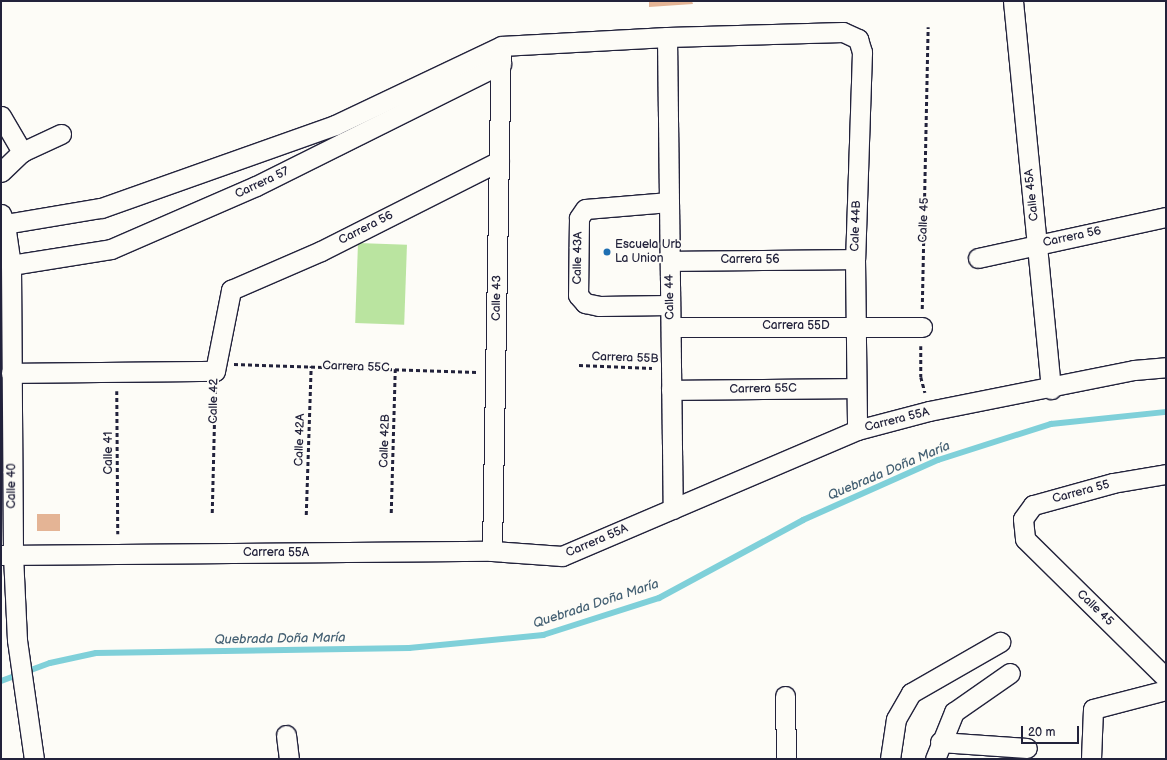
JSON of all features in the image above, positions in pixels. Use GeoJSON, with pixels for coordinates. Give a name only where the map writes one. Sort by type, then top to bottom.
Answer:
{"type":"FeatureCollection","features":[{"type":"Feature","properties":{"kind":"street","name":"Calle 45A"},"geometry":{"type":"LineString","coordinates":[[1013,1],[1051,389]]}},
{"type":"Feature","properties":{"kind":"street","name":"Cale 44B"},"geometry":{"type":"LineString","coordinates":[[667,37],[843,32],[858,39],[862,52],[855,259],[854,326],[856,430]]}},
{"type":"Feature","properties":{"kind":"street"},"geometry":{"type":"LineString","coordinates":[[3,219],[101,208],[335,125],[501,55],[667,37]]}},
{"type":"Feature","properties":{"kind":"street","name":"Calle 44"},"geometry":{"type":"LineString","coordinates":[[667,37],[672,509]]}},
{"type":"Feature","properties":{"kind":"street","name":"Calle 43"},"geometry":{"type":"LineString","coordinates":[[492,551],[501,55]]}},
{"type":"Feature","properties":{"kind":"street","name":"Carrera 57"},"geometry":{"type":"LineString","coordinates":[[11,265],[111,249],[256,186],[501,55]]}},
{"type":"Feature","properties":{"kind":"street"},"geometry":{"type":"LineString","coordinates":[[1,116],[22,152]]}},
{"type":"Feature","properties":{"kind":"street"},"geometry":{"type":"LineString","coordinates":[[1,172],[22,152],[61,134]]}},
{"type":"Feature","properties":{"kind":"street","name":"Carrera 56"},"geometry":{"type":"LineString","coordinates":[[232,290],[321,252],[499,161]]}},
{"type":"Feature","properties":{"kind":"street","name":"Calle 43A"},"geometry":{"type":"LineString","coordinates":[[669,202],[596,206],[585,209],[579,218],[578,295],[585,303],[599,306],[670,305]]}},
{"type":"Feature","properties":{"kind":"street","name":"Carrera 56"},"geometry":{"type":"LineString","coordinates":[[978,258],[1166,217]]}},
{"type":"Feature","properties":{"kind":"street","name":"Calle 40"},"geometry":{"type":"LineString","coordinates":[[3,219],[11,265],[6,315],[11,373],[7,555],[26,712],[34,759]]}},
{"type":"Feature","properties":{"kind":"street","name":"Carrera 56"},"geometry":{"type":"LineString","coordinates":[[670,261],[855,259]]}},
{"type":"Feature","properties":{"kind":"street","name":"Calle 42"},"geometry":{"type":"LineString","coordinates":[[216,368],[232,290]]}},
{"type":"Feature","properties":{"kind":"street","name":"Carrera 55D"},"geometry":{"type":"LineString","coordinates":[[671,327],[922,327]]}},
{"type":"Feature","properties":{"kind":"street","name":"Carrera 55A"},"geometry":{"type":"LineString","coordinates":[[7,555],[492,551],[562,556],[856,430],[929,411],[1051,389],[1134,370],[1166,367]]}},
{"type":"Feature","properties":{"kind":"street"},"geometry":{"type":"LineString","coordinates":[[11,373],[216,368]]}},
{"type":"Feature","properties":{"kind":"street","name":"Carrera 55C"},"geometry":{"type":"LineString","coordinates":[[671,390],[855,388]]}},
{"type":"Feature","properties":{"kind":"street","name":"Carrera 55"},"geometry":{"type":"LineString","coordinates":[[1024,539],[1023,519],[1033,505],[1113,483],[1166,474]]}},
{"type":"Feature","properties":{"kind":"street","name":"Calle 45"},"geometry":{"type":"LineString","coordinates":[[1024,539],[1166,678]]}},
{"type":"Feature","properties":{"kind":"street"},"geometry":{"type":"LineString","coordinates":[[890,759],[896,719],[912,693],[1000,642]]}},
{"type":"Feature","properties":{"kind":"street"},"geometry":{"type":"LineString","coordinates":[[1010,673],[954,712],[938,750],[1027,748]]}},
{"type":"Feature","properties":{"kind":"street"},"geometry":{"type":"LineString","coordinates":[[1090,759],[1093,709],[1166,690]]}},
{"type":"Feature","properties":{"kind":"street"},"geometry":{"type":"LineString","coordinates":[[785,696],[786,759]]}},
{"type":"Feature","properties":{"kind":"street"},"geometry":{"type":"LineString","coordinates":[[286,735],[288,759]]}},
{"type":"Feature","properties":{"kind":"path","name":"Calle 45"},"geometry":{"type":"LineString","coordinates":[[928,27],[921,377],[929,411]]}},
{"type":"Feature","properties":{"kind":"path","name":"Carrera 55B"},"geometry":{"type":"LineString","coordinates":[[579,365],[671,368]]}},
{"type":"Feature","properties":{"kind":"path","name":"Carrera 55C"},"geometry":{"type":"LineString","coordinates":[[216,368],[311,366],[496,372]]}},
{"type":"Feature","properties":{"kind":"path","name":"Calle 42A"},"geometry":{"type":"LineString","coordinates":[[306,515],[311,366]]}},
{"type":"Feature","properties":{"kind":"path","name":"Calle 42"},"geometry":{"type":"LineString","coordinates":[[212,513],[216,368]]}},
{"type":"Feature","properties":{"kind":"path","name":"Calle 42B"},"geometry":{"type":"LineString","coordinates":[[391,513],[396,369]]}},
{"type":"Feature","properties":{"kind":"path","name":"Calle 41"},"geometry":{"type":"LineString","coordinates":[[117,371],[118,534]]}},
{"type":"Feature","properties":{"kind":"green space"},"geometry":{"type":"Polygon","coordinates":[[[358,243],[407,245],[404,325],[355,323],[358,243]]]}},
{"type":"Feature","properties":{"kind":"building"},"geometry":{"type":"Polygon","coordinates":[[[649,1],[692,1],[693,4],[649,7],[649,1]]]}},
{"type":"Feature","properties":{"kind":"building"},"geometry":{"type":"Polygon","coordinates":[[[37,514],[60,514],[60,531],[37,531],[37,514]]]}},
{"type":"Feature","properties":{"kind":"waterway","name":"Quebrada Doña María"},"geometry":{"type":"LineString","coordinates":[[1,681],[50,663],[96,653],[409,648],[543,635],[659,598],[803,520],[938,460],[1051,424],[1166,412]]}},
{"type":"Feature","properties":{"kind":"place","name":"Escuela Urb La Union"},"geometry":{"type":"Point","coordinates":[607,252]}}]}
